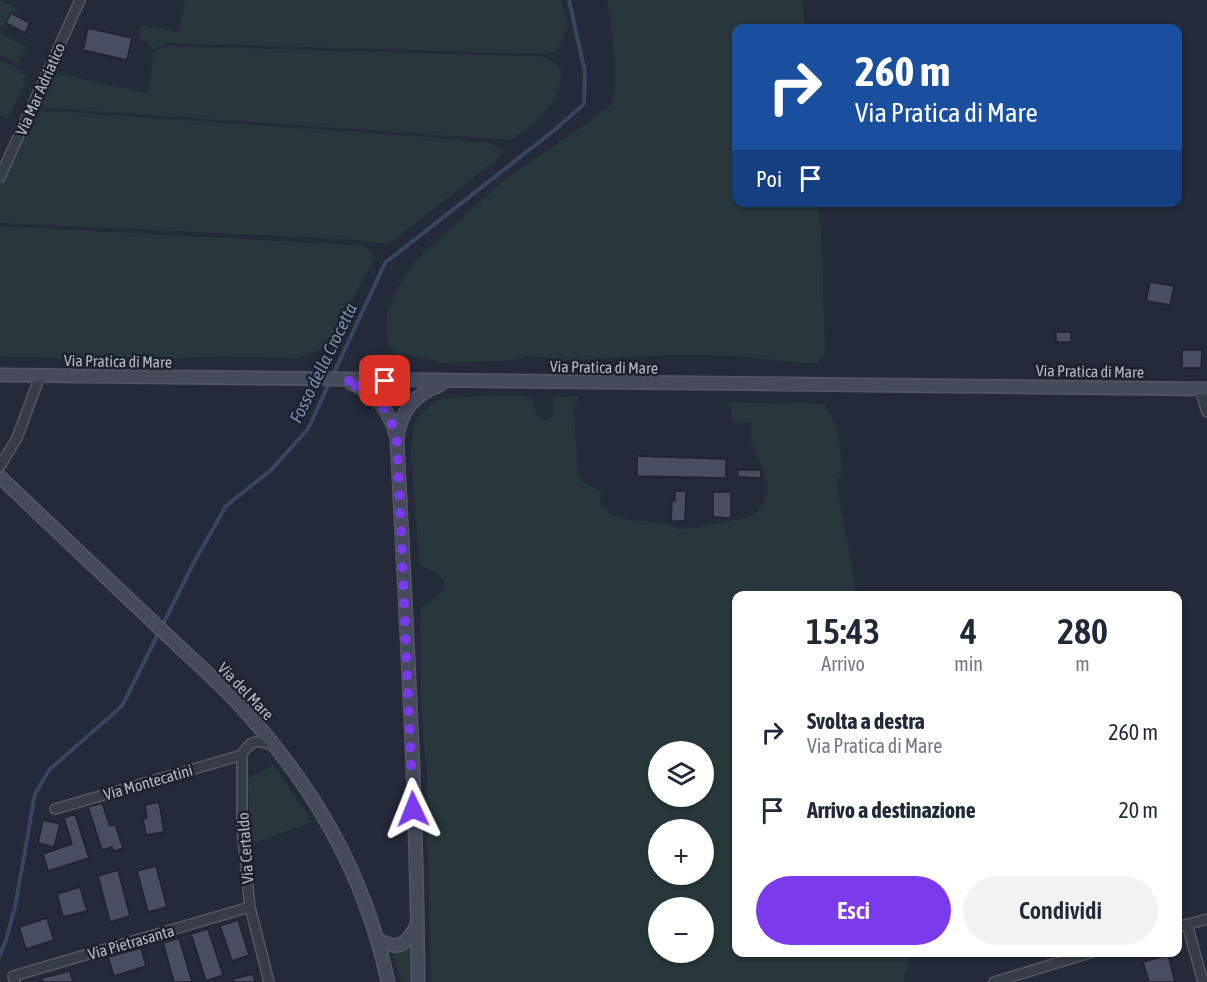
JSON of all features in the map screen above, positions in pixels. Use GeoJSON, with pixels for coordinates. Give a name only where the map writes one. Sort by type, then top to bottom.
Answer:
{"type":"FeatureCollection","features":[{"type":"Feature","properties":{"kind":"main road","name":"Via Pratica di Mare"},"geometry":{"type":"LineString","coordinates":[[0,375],[344,381],[1203,389]]}},
{"type":"Feature","properties":{"kind":"main road"},"geometry":{"type":"LineString","coordinates":[[344,381],[367,391],[382,405],[391,418],[397,440]]}},
{"type":"Feature","properties":{"kind":"main road"},"geometry":{"type":"LineString","coordinates":[[418,982],[418,924],[397,440],[398,426],[411,402],[425,391],[447,382]]}},
{"type":"Feature","properties":{"kind":"main road","name":"Via del Mare"},"geometry":{"type":"LineString","coordinates":[[0,477],[232,697],[278,749],[316,803],[337,840],[364,897],[379,940],[388,982]]}},
{"type":"Feature","properties":{"kind":"main road"},"geometry":{"type":"LineString","coordinates":[[379,940],[388,945],[398,946],[406,941],[418,924]]}},
{"type":"Feature","properties":{"kind":"street","name":"Via Mar Adriatico"},"geometry":{"type":"LineString","coordinates":[[0,177],[80,0]]}},
{"type":"Feature","properties":{"kind":"street"},"geometry":{"type":"LineString","coordinates":[[0,466],[17,438],[40,376]]}},
{"type":"Feature","properties":{"kind":"street"},"geometry":{"type":"LineString","coordinates":[[1203,389],[1207,412]]}},
{"type":"Feature","properties":{"kind":"street"},"geometry":{"type":"LineString","coordinates":[[242,755],[255,741],[264,742],[278,749]]}},
{"type":"Feature","properties":{"kind":"street","name":"Via Montecatini"},"geometry":{"type":"LineString","coordinates":[[55,809],[242,755]]}},
{"type":"Feature","properties":{"kind":"street","name":"Via Certaldo"},"geometry":{"type":"LineString","coordinates":[[242,755],[242,829],[250,907],[269,982]]}},
{"type":"Feature","properties":{"kind":"street","name":"Via Pietrasanta"},"geometry":{"type":"LineString","coordinates":[[14,979],[250,907]]}},
{"type":"Feature","properties":{"kind":"street"},"geometry":{"type":"LineString","coordinates":[[1203,982],[1182,926],[1207,919]]}},
{"type":"Feature","properties":{"kind":"street"},"geometry":{"type":"LineString","coordinates":[[994,982],[1076,957]]}},
{"type":"Feature","properties":{"kind":"shaded area"},"geometry":{"type":"Polygon","coordinates":[[[0,0],[18,9],[5,28],[0,26],[0,0]]]}},
{"type":"Feature","properties":{"kind":"shaded area"},"geometry":{"type":"Polygon","coordinates":[[[185,0],[561,0],[568,26],[559,47],[555,52],[546,54],[165,43],[152,50],[148,42],[138,38],[141,25],[179,32],[185,0]]]}},
{"type":"Feature","properties":{"kind":"shaded area"},"geometry":{"type":"Polygon","coordinates":[[[607,0],[802,0],[805,24],[732,24],[732,207],[818,207],[822,243],[825,351],[816,364],[736,356],[674,355],[565,360],[530,356],[514,360],[444,363],[396,353],[388,345],[387,314],[396,291],[414,262],[504,180],[597,116],[611,103],[615,83],[613,37],[607,0]]]}},
{"type":"Feature","properties":{"kind":"shaded area"},"geometry":{"type":"Polygon","coordinates":[[[0,30],[4,35],[26,47],[18,64],[0,55],[0,30]]]}},
{"type":"Feature","properties":{"kind":"shaded area"},"geometry":{"type":"Polygon","coordinates":[[[163,46],[546,57],[561,69],[561,81],[553,102],[546,111],[511,140],[36,107],[51,72],[147,93],[153,56],[155,51],[163,46]]]}},
{"type":"Feature","properties":{"kind":"shaded area"},"geometry":{"type":"Polygon","coordinates":[[[0,60],[16,67],[26,76],[23,89],[7,119],[0,115],[0,60]]]}},
{"type":"Feature","properties":{"kind":"shaded area"},"geometry":{"type":"Polygon","coordinates":[[[35,110],[416,136],[490,143],[502,149],[503,152],[496,160],[389,244],[346,239],[0,223],[0,185],[35,110]]]}},
{"type":"Feature","properties":{"kind":"shaded area"},"geometry":{"type":"Polygon","coordinates":[[[0,226],[353,245],[367,248],[375,258],[331,339],[323,348],[298,358],[0,357],[0,226]]]}},
{"type":"Feature","properties":{"kind":"shaded area"},"geometry":{"type":"Polygon","coordinates":[[[519,395],[532,398],[537,416],[545,420],[553,417],[554,397],[579,396],[574,409],[578,474],[583,482],[601,492],[600,505],[606,511],[621,518],[668,523],[679,529],[687,529],[751,517],[765,499],[767,490],[764,471],[751,441],[752,422],[732,423],[730,402],[823,404],[833,419],[838,437],[842,476],[836,481],[856,591],[732,591],[732,957],[908,957],[909,970],[905,972],[904,982],[431,982],[427,776],[421,714],[420,624],[421,608],[438,595],[444,584],[438,575],[419,565],[411,451],[414,425],[418,416],[439,399],[519,395]]]}},
{"type":"Feature","properties":{"kind":"shaded area"},"geometry":{"type":"Polygon","coordinates":[[[274,765],[312,822],[250,845],[248,778],[274,765]]]}},
{"type":"Feature","properties":{"kind":"shaded area"},"geometry":{"type":"Polygon","coordinates":[[[411,947],[412,982],[401,982],[392,951],[403,951],[411,947]]]}},
{"type":"Feature","properties":{"kind":"building"},"geometry":{"type":"Polygon","coordinates":[[[11,13],[30,23],[25,33],[6,23],[11,13]]]}},
{"type":"Feature","properties":{"kind":"building"},"geometry":{"type":"Polygon","coordinates":[[[88,28],[132,38],[127,60],[83,50],[88,28]]]}},
{"type":"Feature","properties":{"kind":"building"},"geometry":{"type":"Polygon","coordinates":[[[1150,282],[1174,286],[1170,305],[1146,301],[1150,282]]]}},
{"type":"Feature","properties":{"kind":"building"},"geometry":{"type":"Polygon","coordinates":[[[1056,332],[1071,332],[1071,342],[1056,342],[1056,332]]]}},
{"type":"Feature","properties":{"kind":"building"},"geometry":{"type":"Polygon","coordinates":[[[1182,350],[1202,350],[1201,368],[1182,368],[1182,350]]]}},
{"type":"Feature","properties":{"kind":"building"},"geometry":{"type":"Polygon","coordinates":[[[637,456],[726,459],[726,478],[637,476],[637,456]]]}},
{"type":"Feature","properties":{"kind":"building"},"geometry":{"type":"Polygon","coordinates":[[[738,470],[761,470],[761,478],[738,477],[738,470]]]}},
{"type":"Feature","properties":{"kind":"building"},"geometry":{"type":"Polygon","coordinates":[[[675,491],[686,491],[685,521],[671,521],[675,491]]]}},
{"type":"Feature","properties":{"kind":"building"},"geometry":{"type":"Polygon","coordinates":[[[713,492],[731,492],[731,518],[713,517],[713,492]]]}},
{"type":"Feature","properties":{"kind":"building"},"geometry":{"type":"Polygon","coordinates":[[[159,802],[164,832],[146,835],[143,819],[147,818],[145,805],[159,802]]]}},
{"type":"Feature","properties":{"kind":"building"},"geometry":{"type":"Polygon","coordinates":[[[102,803],[110,826],[115,824],[123,848],[114,851],[112,847],[102,850],[88,807],[102,803]]]}},
{"type":"Feature","properties":{"kind":"building"},"geometry":{"type":"Polygon","coordinates":[[[75,814],[89,858],[48,871],[43,854],[72,844],[64,818],[75,814]]]}},
{"type":"Feature","properties":{"kind":"building"},"geometry":{"type":"Polygon","coordinates":[[[43,820],[60,824],[54,847],[38,843],[43,820]]]}},
{"type":"Feature","properties":{"kind":"building"},"geometry":{"type":"Polygon","coordinates":[[[156,866],[167,907],[148,912],[137,871],[156,866]]]}},
{"type":"Feature","properties":{"kind":"building"},"geometry":{"type":"Polygon","coordinates":[[[118,870],[130,916],[110,922],[98,876],[118,870]]]}},
{"type":"Feature","properties":{"kind":"building"},"geometry":{"type":"Polygon","coordinates":[[[80,887],[87,911],[63,917],[57,894],[80,887]]]}},
{"type":"Feature","properties":{"kind":"building"},"geometry":{"type":"Polygon","coordinates":[[[47,918],[54,940],[26,949],[19,927],[47,918]]]}},
{"type":"Feature","properties":{"kind":"building"},"geometry":{"type":"Polygon","coordinates":[[[238,920],[249,955],[232,961],[220,926],[238,920]]]}},
{"type":"Feature","properties":{"kind":"building"},"geometry":{"type":"Polygon","coordinates":[[[208,929],[223,975],[206,981],[191,934],[208,929]]]}},
{"type":"Feature","properties":{"kind":"building"},"geometry":{"type":"Polygon","coordinates":[[[179,938],[192,982],[174,982],[163,943],[179,938]]]}},
{"type":"Feature","properties":{"kind":"building"},"geometry":{"type":"Polygon","coordinates":[[[141,948],[146,966],[114,976],[108,957],[141,948]]]}},
{"type":"Feature","properties":{"kind":"building"},"geometry":{"type":"Polygon","coordinates":[[[1169,957],[1175,982],[1149,982],[1143,962],[1169,957]]]}},
{"type":"Feature","properties":{"kind":"building"},"geometry":{"type":"Polygon","coordinates":[[[70,971],[73,982],[43,982],[42,978],[70,971]]]}},
{"type":"Feature","properties":{"kind":"building"},"geometry":{"type":"Polygon","coordinates":[[[253,974],[255,982],[234,982],[233,979],[253,974]]]}},
{"type":"Feature","properties":{"kind":"waterway","name":"Fosso della Crocetta"},"geometry":{"type":"LineString","coordinates":[[0,955],[15,907],[35,794],[49,770],[122,706],[193,564],[226,506],[271,470],[308,429],[385,263],[557,128],[584,104],[585,72],[569,0]]}},
{"type":"Feature","properties":{"kind":"route"},"geometry":{"type":"LineString","coordinates":[[385,381],[344,381],[373,395],[382,405],[391,418],[397,440],[413,809]]}}]}
